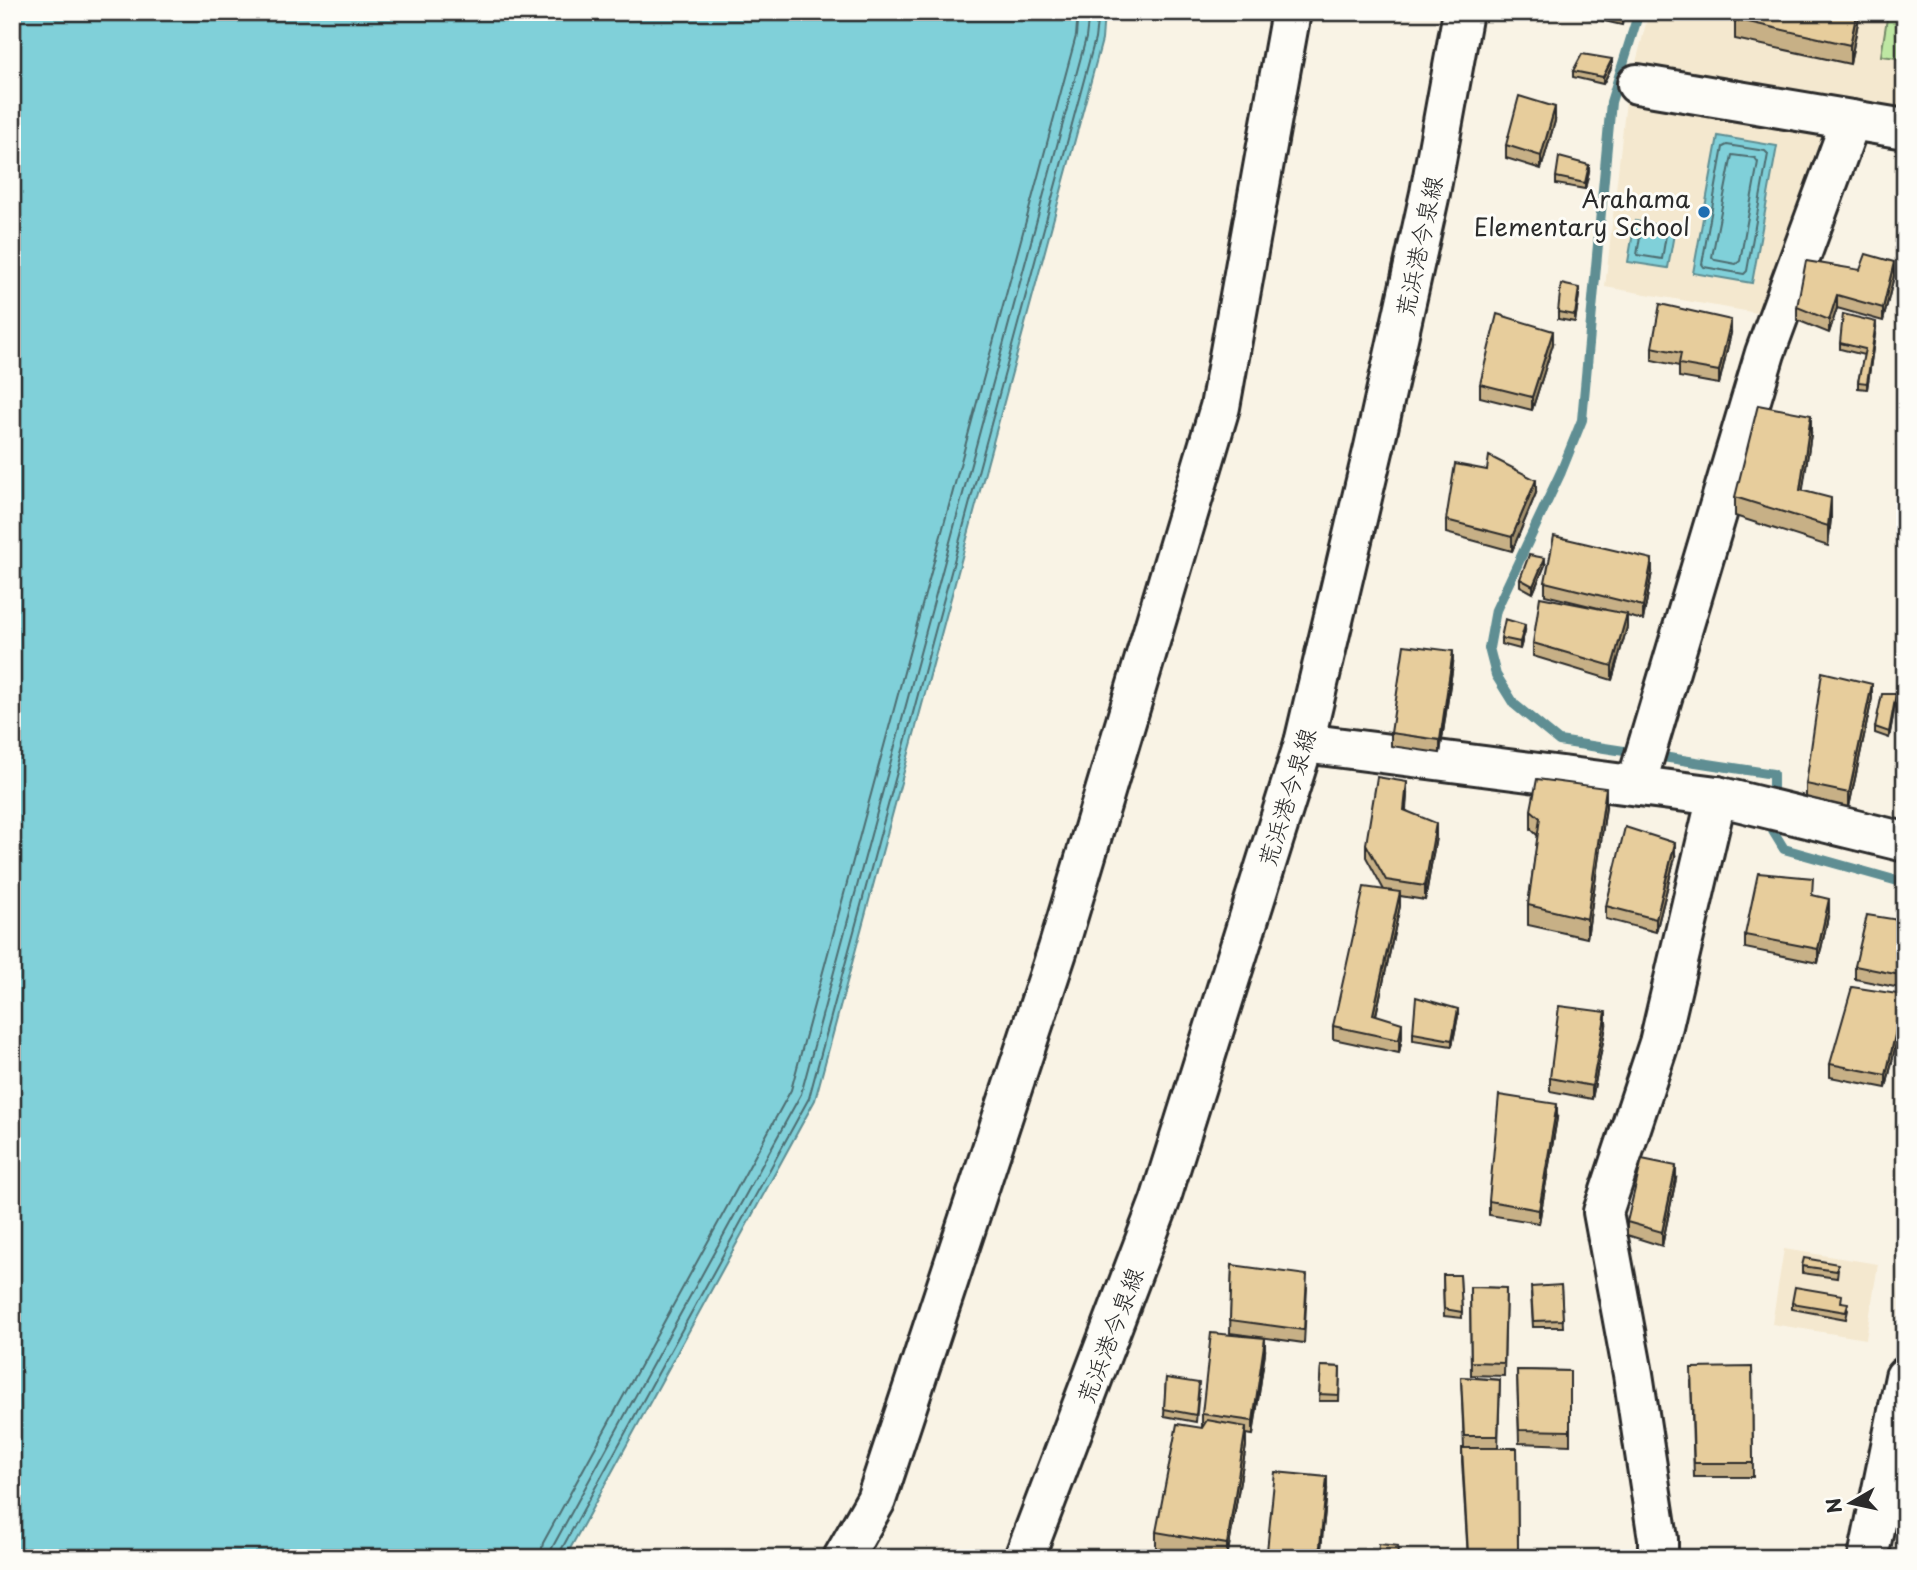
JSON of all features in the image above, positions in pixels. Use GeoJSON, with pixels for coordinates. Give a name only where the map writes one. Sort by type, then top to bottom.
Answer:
{"type":"FeatureCollection","features":[{"type":"Feature","properties":{"kind":"street"},"geometry":{"type":"LineString","coordinates":[[843,1558],[876,1500],[1058,949],[1220,407],[1292,12]]}},
{"type":"Feature","properties":{"kind":"street","name":"荒浜港今泉線"},"geometry":{"type":"LineString","coordinates":[[1024,1558],[1160,1201],[1304,743],[1374,447],[1427,206],[1463,12]]}},
{"type":"Feature","properties":{"kind":"street"},"geometry":{"type":"LineString","coordinates":[[1637,84],[1905,129]]}},
{"type":"Feature","properties":{"kind":"street"},"geometry":{"type":"LineString","coordinates":[[1642,766],[1765,353],[1851,120]]}},
{"type":"Feature","properties":{"kind":"street"},"geometry":{"type":"LineString","coordinates":[[1304,743],[1642,766],[1717,796],[1905,842]]}},
{"type":"Feature","properties":{"kind":"street"},"geometry":{"type":"LineString","coordinates":[[1658,1558],[1658,1539],[1633,1374],[1603,1212],[1659,1043],[1717,796]]}},
{"type":"Feature","properties":{"kind":"street"},"geometry":{"type":"LineString","coordinates":[[1868,1558],[1905,1377]]}},
{"type":"Feature","properties":{"kind":"shaded area","name":"Arahama Elementary School"},"geometry":{"type":"Polygon","coordinates":[[[1649,12],[1905,12],[1905,137],[1825,132],[1757,313],[1605,287],[1626,101],[1649,12]]]}},
{"type":"Feature","properties":{"kind":"shaded area"},"geometry":{"type":"Polygon","coordinates":[[[1784,1249],[1878,1264],[1866,1339],[1772,1324],[1784,1249]]]}},
{"type":"Feature","properties":{"kind":"green space"},"geometry":{"type":"Polygon","coordinates":[[[1888,12],[1905,12],[1905,59],[1881,56],[1888,12]]]}},
{"type":"Feature","properties":{"kind":"water"},"geometry":{"type":"Polygon","coordinates":[[[12,12],[1104,12],[1102,40],[815,1100],[565,1558],[12,1558],[12,12]]]}},
{"type":"Feature","properties":{"kind":"water"},"geometry":{"type":"Polygon","coordinates":[[[1718,136],[1777,146],[1752,283],[1693,273],[1718,136]]]}},
{"type":"Feature","properties":{"kind":"water"},"geometry":{"type":"Polygon","coordinates":[[[1635,221],[1675,228],[1668,268],[1628,262],[1635,221]]]}},
{"type":"Feature","properties":{"kind":"building"},"geometry":{"type":"Polygon","coordinates":[[[1737,12],[1857,12],[1850,45],[1735,19],[1737,12]]]}},
{"type":"Feature","properties":{"kind":"building"},"geometry":{"type":"Polygon","coordinates":[[[1582,54],[1612,59],[1603,77],[1573,71],[1582,54]]]}},
{"type":"Feature","properties":{"kind":"building"},"geometry":{"type":"Polygon","coordinates":[[[1519,96],[1555,107],[1541,156],[1506,145],[1519,96]]]}},
{"type":"Feature","properties":{"kind":"building"},"geometry":{"type":"Polygon","coordinates":[[[1559,157],[1589,165],[1585,183],[1556,177],[1559,157]]]}},
{"type":"Feature","properties":{"kind":"building"},"geometry":{"type":"Polygon","coordinates":[[[1905,193],[1905,240],[1899,238],[1905,193]]]}},
{"type":"Feature","properties":{"kind":"building"},"geometry":{"type":"Polygon","coordinates":[[[1866,254],[1894,262],[1883,308],[1837,295],[1829,320],[1797,307],[1806,261],[1860,270],[1866,254]]]}},
{"type":"Feature","properties":{"kind":"building"},"geometry":{"type":"Polygon","coordinates":[[[1561,284],[1579,288],[1575,315],[1558,312],[1561,284]]]}},
{"type":"Feature","properties":{"kind":"building"},"geometry":{"type":"Polygon","coordinates":[[[1660,304],[1731,320],[1719,371],[1679,364],[1681,353],[1652,347],[1660,304]]]}},
{"type":"Feature","properties":{"kind":"building"},"geometry":{"type":"Polygon","coordinates":[[[1497,314],[1553,331],[1532,397],[1480,384],[1497,314]]]}},
{"type":"Feature","properties":{"kind":"building"},"geometry":{"type":"Polygon","coordinates":[[[1843,314],[1876,322],[1867,383],[1858,382],[1865,349],[1840,343],[1843,314]]]}},
{"type":"Feature","properties":{"kind":"building"},"geometry":{"type":"Polygon","coordinates":[[[1758,405],[1811,415],[1800,490],[1831,498],[1828,526],[1735,497],[1758,405]]]}},
{"type":"Feature","properties":{"kind":"building"},"geometry":{"type":"Polygon","coordinates":[[[1489,456],[1536,480],[1512,537],[1446,520],[1455,464],[1487,470],[1489,456]]]}},
{"type":"Feature","properties":{"kind":"building"},"geometry":{"type":"Polygon","coordinates":[[[1554,536],[1652,559],[1643,606],[1545,582],[1554,536]]]}},
{"type":"Feature","properties":{"kind":"building"},"geometry":{"type":"Polygon","coordinates":[[[1529,555],[1545,558],[1533,586],[1520,579],[1529,555]]]}},
{"type":"Feature","properties":{"kind":"building"},"geometry":{"type":"Polygon","coordinates":[[[1540,597],[1627,614],[1612,666],[1533,643],[1540,597]]]}},
{"type":"Feature","properties":{"kind":"building"},"geometry":{"type":"Polygon","coordinates":[[[1505,619],[1525,625],[1520,642],[1501,638],[1505,619]]]}},
{"type":"Feature","properties":{"kind":"building"},"geometry":{"type":"Polygon","coordinates":[[[1404,645],[1453,651],[1440,740],[1391,733],[1404,645]]]}},
{"type":"Feature","properties":{"kind":"building"},"geometry":{"type":"Polygon","coordinates":[[[1822,672],[1872,684],[1849,793],[1806,784],[1822,672]]]}},
{"type":"Feature","properties":{"kind":"building"},"geometry":{"type":"Polygon","coordinates":[[[1882,694],[1896,694],[1889,732],[1875,727],[1882,694]]]}},
{"type":"Feature","properties":{"kind":"building"},"geometry":{"type":"Polygon","coordinates":[[[1377,777],[1407,782],[1404,810],[1436,823],[1425,886],[1386,880],[1366,844],[1377,777]]]}},
{"type":"Feature","properties":{"kind":"building"},"geometry":{"type":"Polygon","coordinates":[[[1537,779],[1606,788],[1587,919],[1528,905],[1540,818],[1531,810],[1537,779]]]}},
{"type":"Feature","properties":{"kind":"building"},"geometry":{"type":"Polygon","coordinates":[[[1625,827],[1675,843],[1656,919],[1606,906],[1625,827]]]}},
{"type":"Feature","properties":{"kind":"building"},"geometry":{"type":"Polygon","coordinates":[[[1758,873],[1813,878],[1812,895],[1829,899],[1818,949],[1745,935],[1758,873]]]}},
{"type":"Feature","properties":{"kind":"building"},"geometry":{"type":"Polygon","coordinates":[[[1364,887],[1400,892],[1373,1014],[1402,1023],[1399,1040],[1333,1026],[1364,887]]]}},
{"type":"Feature","properties":{"kind":"building"},"geometry":{"type":"Polygon","coordinates":[[[1867,915],[1905,921],[1905,976],[1855,966],[1867,915]]]}},
{"type":"Feature","properties":{"kind":"building"},"geometry":{"type":"Polygon","coordinates":[[[1852,987],[1904,995],[1886,1075],[1830,1064],[1852,987]]]}},
{"type":"Feature","properties":{"kind":"building"},"geometry":{"type":"Polygon","coordinates":[[[1416,997],[1458,1009],[1452,1040],[1413,1033],[1416,997]]]}},
{"type":"Feature","properties":{"kind":"building"},"geometry":{"type":"Polygon","coordinates":[[[1559,1006],[1606,1012],[1592,1086],[1550,1078],[1559,1006]]]}},
{"type":"Feature","properties":{"kind":"building"},"geometry":{"type":"Polygon","coordinates":[[[1499,1095],[1557,1104],[1539,1210],[1489,1201],[1499,1095]]]}},
{"type":"Feature","properties":{"kind":"building"},"geometry":{"type":"Polygon","coordinates":[[[1642,1159],[1676,1166],[1662,1232],[1627,1222],[1642,1159]]]}},
{"type":"Feature","properties":{"kind":"building"},"geometry":{"type":"Polygon","coordinates":[[[1804,1258],[1838,1264],[1837,1271],[1802,1266],[1804,1258]]]}},
{"type":"Feature","properties":{"kind":"building"},"geometry":{"type":"Polygon","coordinates":[[[1232,1265],[1307,1275],[1304,1330],[1230,1320],[1232,1265]]]}},
{"type":"Feature","properties":{"kind":"building"},"geometry":{"type":"Polygon","coordinates":[[[1443,1275],[1460,1275],[1462,1312],[1444,1309],[1443,1275]]]}},
{"type":"Feature","properties":{"kind":"building"},"geometry":{"type":"Polygon","coordinates":[[[1561,1285],[1563,1320],[1533,1321],[1531,1287],[1561,1285]]]}},
{"type":"Feature","properties":{"kind":"building"},"geometry":{"type":"Polygon","coordinates":[[[1470,1287],[1506,1288],[1504,1363],[1471,1362],[1470,1287]]]}},
{"type":"Feature","properties":{"kind":"building"},"geometry":{"type":"Polygon","coordinates":[[[1795,1287],[1842,1295],[1841,1302],[1848,1303],[1846,1312],[1792,1303],[1795,1287]]]}},
{"type":"Feature","properties":{"kind":"building"},"geometry":{"type":"Polygon","coordinates":[[[1211,1333],[1265,1338],[1253,1421],[1202,1414],[1211,1333]]]}},
{"type":"Feature","properties":{"kind":"building"},"geometry":{"type":"Polygon","coordinates":[[[1321,1366],[1340,1367],[1339,1395],[1319,1394],[1321,1366]]]}},
{"type":"Feature","properties":{"kind":"building"},"geometry":{"type":"Polygon","coordinates":[[[1752,1367],[1753,1463],[1694,1463],[1691,1368],[1752,1367]]]}},
{"type":"Feature","properties":{"kind":"building"},"geometry":{"type":"Polygon","coordinates":[[[1517,1370],[1570,1371],[1570,1431],[1519,1430],[1517,1370]]]}},
{"type":"Feature","properties":{"kind":"building"},"geometry":{"type":"Polygon","coordinates":[[[1461,1377],[1500,1380],[1498,1436],[1464,1436],[1461,1377]]]}},
{"type":"Feature","properties":{"kind":"building"},"geometry":{"type":"Polygon","coordinates":[[[1166,1378],[1199,1383],[1196,1415],[1164,1409],[1166,1378]]]}},
{"type":"Feature","properties":{"kind":"building"},"geometry":{"type":"Polygon","coordinates":[[[1207,1420],[1246,1427],[1227,1544],[1156,1532],[1177,1424],[1202,1428],[1207,1420]]]}},
{"type":"Feature","properties":{"kind":"building"},"geometry":{"type":"Polygon","coordinates":[[[1462,1448],[1517,1448],[1518,1551],[1468,1553],[1462,1448]]]}},
{"type":"Feature","properties":{"kind":"building"},"geometry":{"type":"Polygon","coordinates":[[[1275,1472],[1327,1477],[1319,1556],[1267,1551],[1275,1472]]]}},
{"type":"Feature","properties":{"kind":"building"},"geometry":{"type":"Polygon","coordinates":[[[1379,1544],[1398,1546],[1397,1558],[1378,1558],[1379,1544]]]}},
{"type":"Feature","properties":{"kind":"waterway"},"geometry":{"type":"LineString","coordinates":[[1639,12],[1611,102],[1582,420],[1561,472],[1496,610],[1489,648],[1496,675],[1514,704],[1559,741],[1773,774],[1773,789]]}},
{"type":"Feature","properties":{"kind":"waterway"},"geometry":{"type":"LineString","coordinates":[[1773,831],[1784,849],[1905,883]]}},
{"type":"Feature","properties":{"kind":"place","name":"Arahama Elementary School"},"geometry":{"type":"Point","coordinates":[1704,212]}}]}
